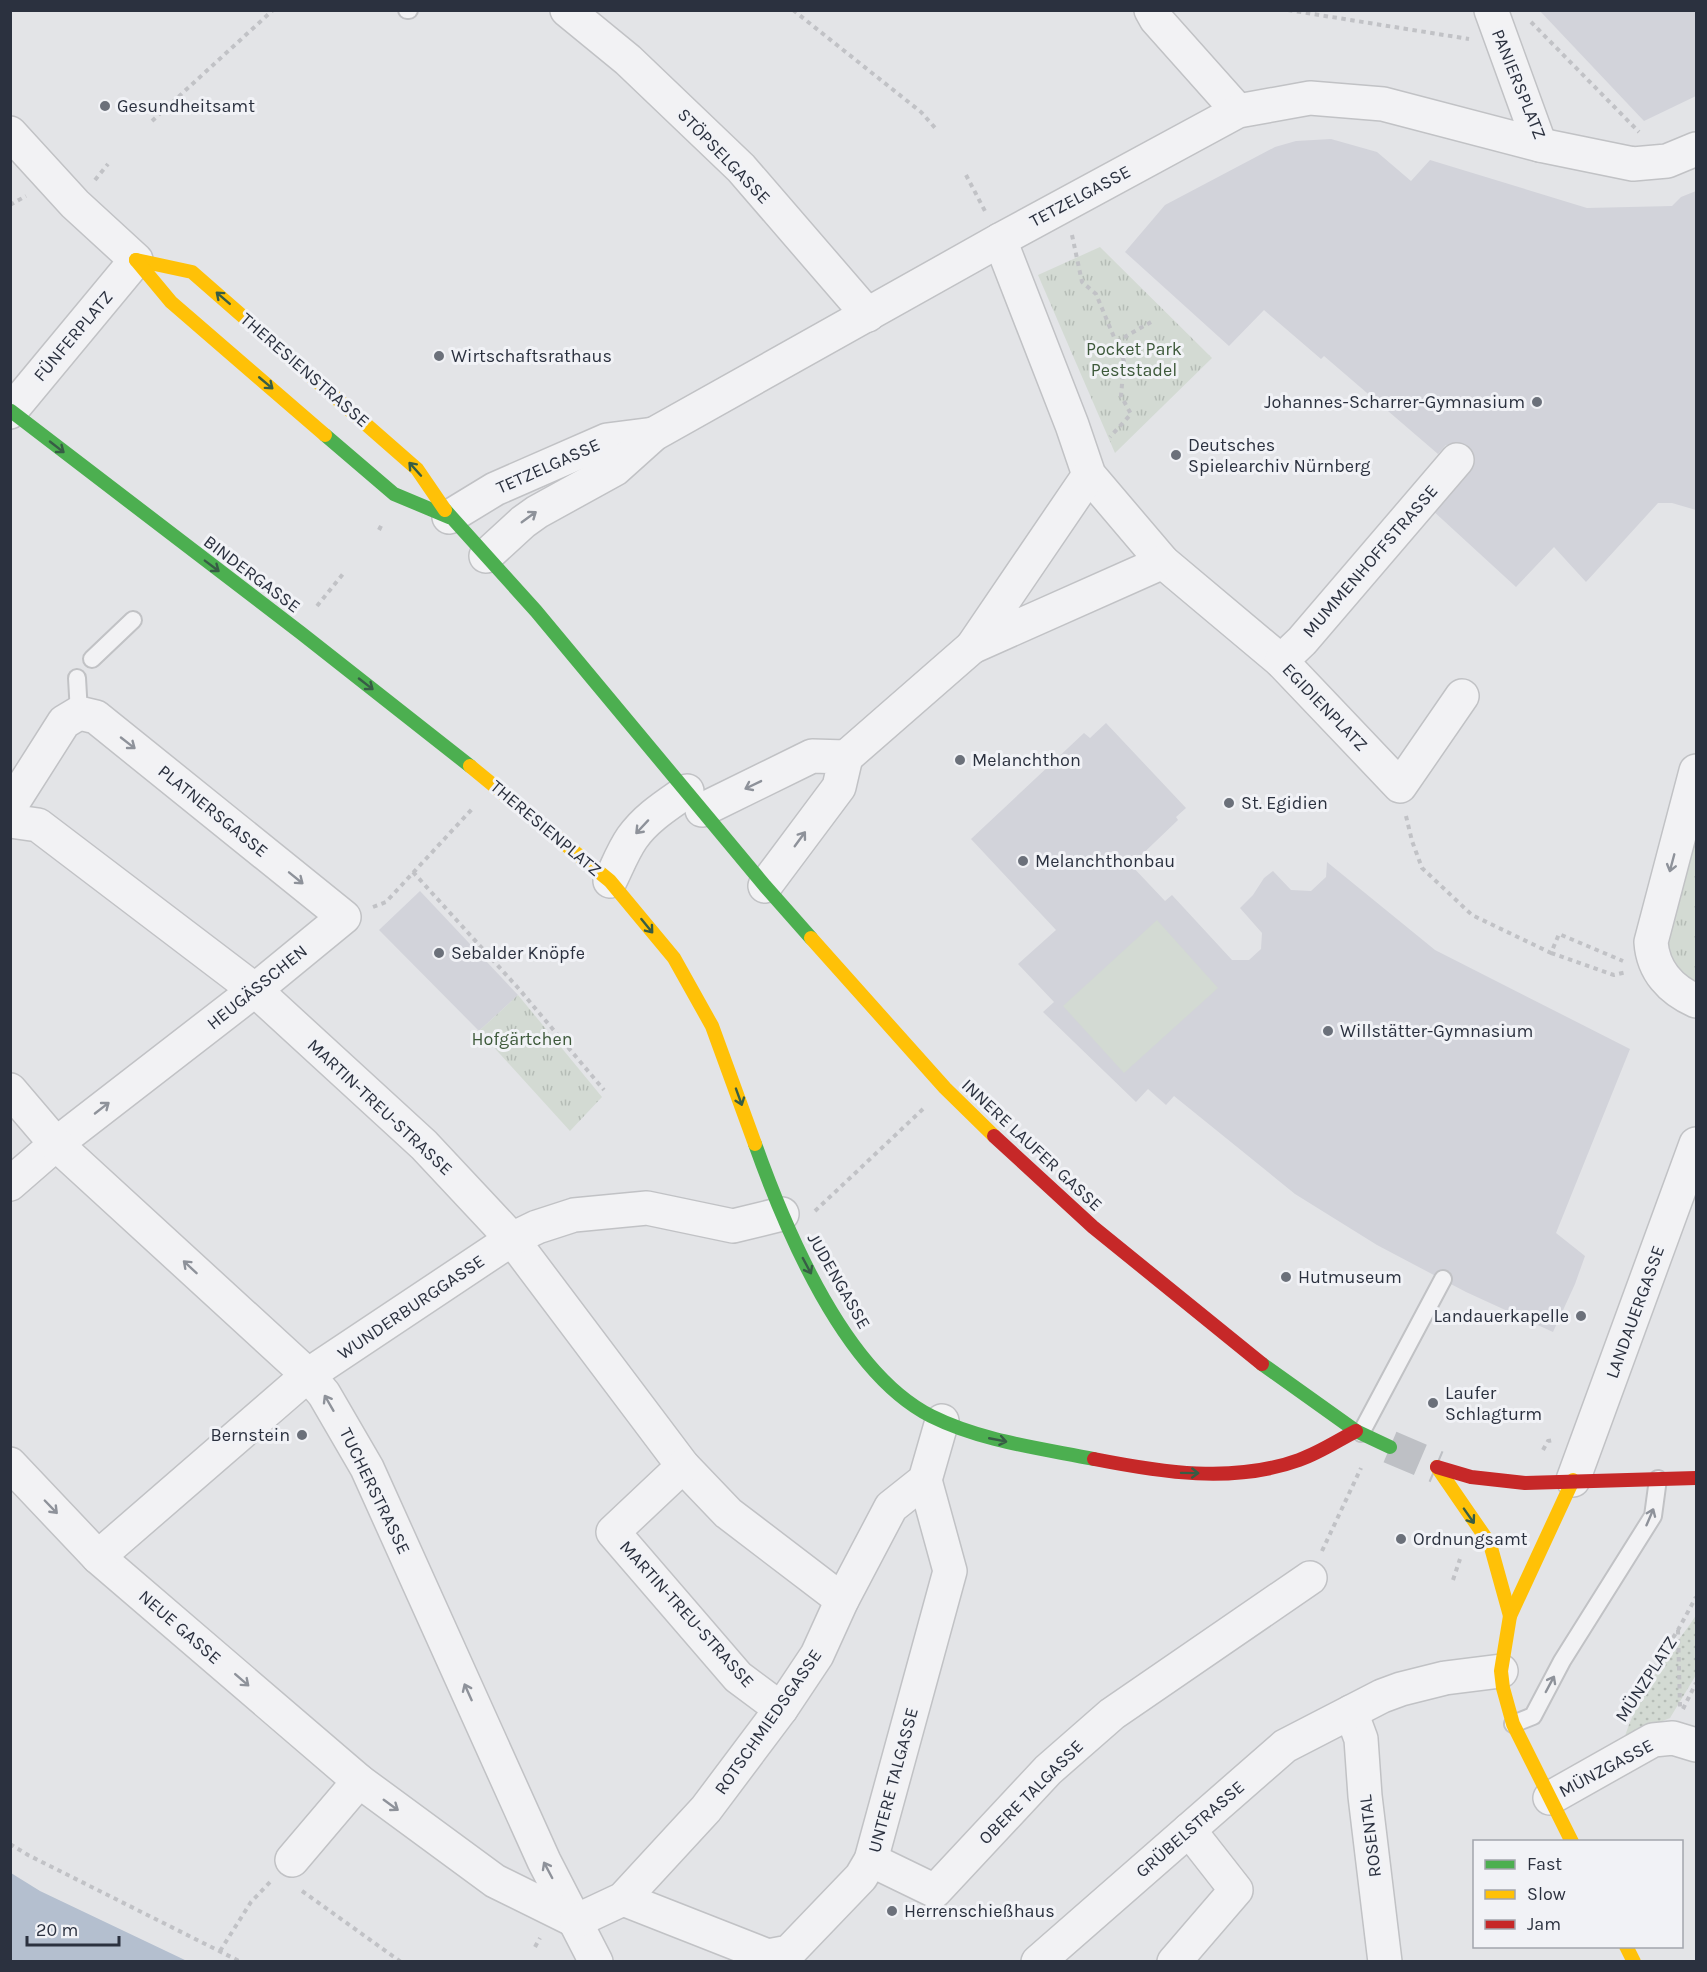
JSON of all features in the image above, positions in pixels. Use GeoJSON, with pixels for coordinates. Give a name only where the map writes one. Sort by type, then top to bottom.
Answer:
{"type":"FeatureCollection","features":[{"type":"Feature","properties":{"kind":"street","name":"STÖPSELGASSE"},"geometry":{"type":"LineString","coordinates":[[567,10],[628,60],[741,168],[868,315]]}},
{"type":"Feature","properties":{"kind":"street"},"geometry":{"type":"LineString","coordinates":[[1150,10],[1238,111]]}},
{"type":"Feature","properties":{"kind":"street","name":"PANIERSPLATZ"},"geometry":{"type":"LineString","coordinates":[[1491,10],[1540,145],[1633,164],[1682,155]]}},
{"type":"Feature","properties":{"kind":"street","name":"TETZELGASSE"},"geometry":{"type":"LineString","coordinates":[[486,556],[523,522],[615,469],[654,434],[1065,204],[1238,111],[1310,98],[1383,104],[1540,145]]}},
{"type":"Feature","properties":{"kind":"street","name":"THERESIENSTRASSE"},"geometry":{"type":"LineString","coordinates":[[10,133],[75,204],[136,260],[171,302],[227,338],[394,494],[449,517]]}},
{"type":"Feature","properties":{"kind":"street"},"geometry":{"type":"LineString","coordinates":[[765,886],[839,787],[846,757],[972,647],[1086,467],[1000,240]]}},
{"type":"Feature","properties":{"kind":"street","name":"THERESIENSTRASSE"},"geometry":{"type":"LineString","coordinates":[[136,260],[192,272],[417,469],[449,517],[536,611],[694,800]]}},
{"type":"Feature","properties":{"kind":"street","name":"FÜNFERPLATZ"},"geometry":{"type":"LineString","coordinates":[[11,411],[136,260]]}},
{"type":"Feature","properties":{"kind":"street"},"geometry":{"type":"LineString","coordinates":[[227,338],[245,318]]}},
{"type":"Feature","properties":{"kind":"street","name":"BINDERGASSE"},"geometry":{"type":"LineString","coordinates":[[11,411],[471,766]]}},
{"type":"Feature","properties":{"kind":"street","name":"TETZELGASSE"},"geometry":{"type":"LineString","coordinates":[[449,517],[495,489],[607,440],[654,434]]}},
{"type":"Feature","properties":{"kind":"street","name":"MUMMENHOFFSTRASSE"},"geometry":{"type":"LineString","coordinates":[[1281,661],[1302,641],[1457,460]]}},
{"type":"Feature","properties":{"kind":"street","name":"EGIDIENPLATZ"},"geometry":{"type":"LineString","coordinates":[[1086,467],[1163,562],[1281,661],[1400,786]]}},
{"type":"Feature","properties":{"kind":"street"},"geometry":{"type":"LineString","coordinates":[[972,647],[1163,562]]}},
{"type":"Feature","properties":{"kind":"street"},"geometry":{"type":"LineString","coordinates":[[1400,786],[1462,696]]}},
{"type":"Feature","properties":{"kind":"street"},"geometry":{"type":"LineString","coordinates":[[10,807],[64,722],[79,713]]}},
{"type":"Feature","properties":{"kind":"street","name":"PLATNERSGASSE"},"geometry":{"type":"LineString","coordinates":[[79,713],[96,717],[344,916]]}},
{"type":"Feature","properties":{"kind":"street"},"geometry":{"type":"LineString","coordinates":[[694,800],[812,756],[846,757]]}},
{"type":"Feature","properties":{"kind":"street","name":"THERESIENPLATZ"},"geometry":{"type":"LineString","coordinates":[[471,766],[610,881],[631,839],[653,815],[694,800]]}},
{"type":"Feature","properties":{"kind":"street"},"geometry":{"type":"LineString","coordinates":[[1696,771],[1650,942],[1655,964],[1662,974],[1680,992],[1696,1001]]}},
{"type":"Feature","properties":{"kind":"street","name":"INNERE LAUFER GASSE"},"geometry":{"type":"LineString","coordinates":[[694,800],[765,886],[945,1088],[1055,1194],[1160,1284],[1261,1364],[1363,1434],[1390,1448]]}},
{"type":"Feature","properties":{"kind":"street","name":"MARTIN-TREU-STRASSE"},"geometry":{"type":"LineString","coordinates":[[10,821],[38,825],[255,990],[424,1145],[512,1239],[683,1466],[728,1513],[842,1600]]}},
{"type":"Feature","properties":{"kind":"street","name":"JUDENGASSE"},"geometry":{"type":"LineString","coordinates":[[610,881],[674,958],[699,1000],[712,1026],[786,1224],[837,1322],[878,1374],[900,1396],[942,1421],[980,1436],[1110,1462],[1177,1472],[1242,1473],[1288,1464],[1363,1434]]}},
{"type":"Feature","properties":{"kind":"street","name":"HEUGÄSSCHEN"},"geometry":{"type":"LineString","coordinates":[[10,1184],[56,1144],[255,990],[344,916]]}},
{"type":"Feature","properties":{"kind":"street","name":"TUCHERSTRASSE"},"geometry":{"type":"LineString","coordinates":[[11,1093],[56,1144],[308,1375],[324,1394],[368,1468],[544,1861],[596,1962]]}},
{"type":"Feature","properties":{"kind":"street","name":"LANDAUERGASSE"},"geometry":{"type":"LineString","coordinates":[[1573,1480],[1696,1144]]}},
{"type":"Feature","properties":{"kind":"street","name":"WUNDERBURGGASSE"},"geometry":{"type":"LineString","coordinates":[[98,1557],[308,1375],[512,1239],[537,1227],[574,1215],[647,1208],[734,1226],[786,1224]]}},
{"type":"Feature","properties":{"kind":"street"},"geometry":{"type":"LineString","coordinates":[[925,1480],[942,1421]]}},
{"type":"Feature","properties":{"kind":"street","name":"NEUE GASSE"},"geometry":{"type":"LineString","coordinates":[[10,1464],[98,1557],[359,1781],[495,1881],[576,1921]]}},
{"type":"Feature","properties":{"kind":"street","name":"MARTIN-TREU-STRASSE"},"geometry":{"type":"LineString","coordinates":[[683,1466],[613,1532],[738,1677],[781,1709]]}},
{"type":"Feature","properties":{"kind":"street"},"geometry":{"type":"LineString","coordinates":[[1510,1616],[1490,1544],[1437,1467],[1471,1477],[1505,1482],[1696,1478]]}},
{"type":"Feature","properties":{"kind":"street","name":"ROTSCHMIEDSGASSE"},"geometry":{"type":"LineString","coordinates":[[576,1921],[622,1899],[706,1809],[781,1709],[817,1655],[842,1600],[891,1507],[925,1480]]}},
{"type":"Feature","properties":{"kind":"street","name":"UNTERE TALGASSE"},"geometry":{"type":"LineString","coordinates":[[622,1899],[768,1956],[789,1952],[861,1877],[871,1860],[950,1571],[925,1480]]}},
{"type":"Feature","properties":{"kind":"street"},"geometry":{"type":"LineString","coordinates":[[1571,1840],[1513,1724],[1500,1671],[1510,1616],[1573,1480]]}},
{"type":"Feature","properties":{"kind":"street","name":"OBERE TALGASSE"},"geometry":{"type":"LineString","coordinates":[[871,1860],[935,1891],[1048,1770],[1112,1714],[1310,1578]]}},
{"type":"Feature","properties":{"kind":"street","name":"GRÜBELSTRASSE"},"geometry":{"type":"LineString","coordinates":[[1038,1962],[1285,1746],[1401,1689],[1445,1678],[1500,1671]]}},
{"type":"Feature","properties":{"kind":"street","name":"ROSENTAL"},"geometry":{"type":"LineString","coordinates":[[1351,1712],[1361,1739],[1365,1796],[1385,1962]]}},
{"type":"Feature","properties":{"kind":"street","name":"MÜNZGASSE"},"geometry":{"type":"LineString","coordinates":[[1550,1798],[1653,1740],[1673,1738],[1696,1745]]}},
{"type":"Feature","properties":{"kind":"street"},"geometry":{"type":"LineString","coordinates":[[295,1874],[359,1781]]}},
{"type":"Feature","properties":{"kind":"street"},"geometry":{"type":"LineString","coordinates":[[1174,1962],[1236,1890],[1189,1830]]}},
{"type":"Feature","properties":{"kind":"street"},"geometry":{"type":"LineString","coordinates":[[1627,1948],[1634,1962]]}},
{"type":"Feature","properties":{"kind":"lane"},"geometry":{"type":"LineString","coordinates":[[92,658],[133,620]]}},
{"type":"Feature","properties":{"kind":"lane"},"geometry":{"type":"LineString","coordinates":[[77,678],[79,713]]}},
{"type":"Feature","properties":{"kind":"lane"},"geometry":{"type":"LineString","coordinates":[[1363,1434],[1443,1279]]}},
{"type":"Feature","properties":{"kind":"lane"},"geometry":{"type":"LineString","coordinates":[[1513,1724],[1533,1716],[1562,1661],[1653,1516],[1658,1479]]}},
{"type":"Feature","properties":{"kind":"path"},"geometry":{"type":"LineString","coordinates":[[152,121],[273,10]]}},
{"type":"Feature","properties":{"kind":"path"},"geometry":{"type":"LineString","coordinates":[[793,10],[921,112],[937,130]]}},
{"type":"Feature","properties":{"kind":"path"},"geometry":{"type":"LineString","coordinates":[[1288,10],[1502,44]]}},
{"type":"Feature","properties":{"kind":"path"},"geometry":{"type":"LineString","coordinates":[[1528,19],[1682,155]]}},
{"type":"Feature","properties":{"kind":"path"},"geometry":{"type":"LineString","coordinates":[[966,175],[1000,240]]}},
{"type":"Feature","properties":{"kind":"path"},"geometry":{"type":"LineString","coordinates":[[1065,204],[1082,282],[1096,294],[1124,360],[1120,396],[1131,414],[1086,467]]}},
{"type":"Feature","properties":{"kind":"path"},"geometry":{"type":"LineString","coordinates":[[1116,342],[1151,322]]}},
{"type":"Feature","properties":{"kind":"path"},"geometry":{"type":"LineString","coordinates":[[326,594],[343,574]]}},
{"type":"Feature","properties":{"kind":"path"},"geometry":{"type":"LineString","coordinates":[[344,916],[386,902],[494,785]]}},
{"type":"Feature","properties":{"kind":"path"},"geometry":{"type":"LineString","coordinates":[[1400,786],[1412,841],[1422,868],[1472,915],[1551,953],[1614,975]]}},
{"type":"Feature","properties":{"kind":"path"},"geometry":{"type":"LineString","coordinates":[[413,873],[519,989],[604,1090]]}},
{"type":"Feature","properties":{"kind":"path"},"geometry":{"type":"LineString","coordinates":[[1551,953],[1559,934],[1628,965]]}},
{"type":"Feature","properties":{"kind":"path"},"geometry":{"type":"LineString","coordinates":[[786,1224],[907,1125]]}},
{"type":"Feature","properties":{"kind":"path"},"geometry":{"type":"LineString","coordinates":[[1310,1578],[1363,1434]]}},
{"type":"Feature","properties":{"kind":"path","name":"MÜNZPLATZ"},"geometry":{"type":"LineString","coordinates":[[1614,1761],[1606,1742],[1678,1630],[1696,1597]]}},
{"type":"Feature","properties":{"kind":"path"},"geometry":{"type":"LineString","coordinates":[[1678,1630],[1680,1713]]}},
{"type":"Feature","properties":{"kind":"path"},"geometry":{"type":"LineString","coordinates":[[10,1844],[241,1962]]}},
{"type":"Feature","properties":{"kind":"path"},"geometry":{"type":"LineString","coordinates":[[295,1874],[401,1962]]}},
{"type":"Feature","properties":{"kind":"path"},"geometry":{"type":"LineString","coordinates":[[220,1951],[250,1902]]}},
{"type":"Feature","properties":{"kind":"shaded area"},"geometry":{"type":"Polygon","coordinates":[[[1540,11],[1696,11],[1696,96],[1644,121],[1540,11]]]}},
{"type":"Feature","properties":{"kind":"shaded area","name":"Johannes-Scharrer-Gymnasium"},"geometry":{"type":"Polygon","coordinates":[[[1331,139],[1377,152],[1411,181],[1430,160],[1587,208],[1672,206],[1681,197],[1696,191],[1696,510],[1672,503],[1658,503],[1586,582],[1554,547],[1516,587],[1431,509],[1468,467],[1446,445],[1438,454],[1324,356],[1321,359],[1264,310],[1229,346],[1125,252],[1165,205],[1275,147],[1296,141],[1331,139]]]}},
{"type":"Feature","properties":{"kind":"shaded area","name":"Willstätter-Gymnasium"},"geometry":{"type":"Polygon","coordinates":[[[1106,723],[1186,808],[1176,817],[1178,820],[1131,865],[1165,901],[1172,895],[1232,960],[1249,960],[1261,949],[1262,933],[1240,908],[1253,895],[1264,878],[1273,871],[1291,890],[1311,891],[1326,877],[1327,862],[1435,950],[1630,1049],[1556,1233],[1585,1256],[1553,1332],[1466,1292],[1377,1245],[1295,1194],[1174,1096],[1166,1105],[1148,1089],[1136,1102],[1043,1012],[1054,1002],[1018,964],[1056,930],[971,839],[1084,733],[1090,738],[1106,723]]]}},
{"type":"Feature","properties":{"kind":"shaded area","name":"Sebalder Knöpfe"},"geometry":{"type":"Polygon","coordinates":[[[420,891],[518,995],[479,1031],[379,930],[420,891]]]}},
{"type":"Feature","properties":{"kind":"green space","name":"Pocket Park Peststadel"},"geometry":{"type":"Polygon","coordinates":[[[1100,247],[1212,358],[1115,453],[1038,275],[1100,247]]]}},
{"type":"Feature","properties":{"kind":"green space"},"geometry":{"type":"Polygon","coordinates":[[[1696,817],[1696,986],[1681,975],[1664,944],[1696,817]]]}},
{"type":"Feature","properties":{"kind":"green space"},"geometry":{"type":"Polygon","coordinates":[[[1157,920],[1218,988],[1124,1073],[1063,1006],[1157,920]]]}},
{"type":"Feature","properties":{"kind":"green space","name":"Hofgärtchen"},"geometry":{"type":"Polygon","coordinates":[[[518,995],[602,1097],[570,1131],[479,1031],[518,995]]]}},
{"type":"Feature","properties":{"kind":"green space"},"geometry":{"type":"Polygon","coordinates":[[[1696,1615],[1696,1675],[1670,1718],[1625,1736],[1651,1680],[1696,1615]]]}},
{"type":"Feature","properties":{"kind":"water"},"geometry":{"type":"Polygon","coordinates":[[[11,1873],[40,1891],[187,1961],[11,1961],[11,1873]]]}},
{"type":"Feature","properties":{"kind":"tunnel"},"geometry":{"type":"LineString","coordinates":[[1390,1447],[1437,1467]]}},
{"type":"Feature","properties":{"kind":"traffic: fast"},"geometry":{"type":"LineString","coordinates":[[11,411],[301,633],[470,766]]}},
{"type":"Feature","properties":{"kind":"traffic: fast"},"geometry":{"type":"LineString","coordinates":[[325,435],[394,494],[449,517]]}},
{"type":"Feature","properties":{"kind":"traffic: fast"},"geometry":{"type":"LineString","coordinates":[[445,510],[536,611],[811,938]]}},
{"type":"Feature","properties":{"kind":"traffic: fast"},"geometry":{"type":"LineString","coordinates":[[755,1144],[783,1217],[822,1296],[845,1334],[871,1367],[900,1395],[931,1416],[970,1432],[1011,1443],[1094,1459]]}},
{"type":"Feature","properties":{"kind":"traffic: fast"},"geometry":{"type":"LineString","coordinates":[[1262,1364],[1356,1431],[1390,1447]]}},
{"type":"Feature","properties":{"kind":"traffic: slow"},"geometry":{"type":"LineString","coordinates":[[136,260],[192,272],[417,469],[445,510]]}},
{"type":"Feature","properties":{"kind":"traffic: slow"},"geometry":{"type":"LineString","coordinates":[[136,260],[171,302],[325,435]]}},
{"type":"Feature","properties":{"kind":"traffic: slow"},"geometry":{"type":"LineString","coordinates":[[470,766],[610,881],[674,958],[712,1026],[755,1144]]}},
{"type":"Feature","properties":{"kind":"traffic: slow"},"geometry":{"type":"LineString","coordinates":[[811,938],[945,1088],[994,1136]]}},
{"type":"Feature","properties":{"kind":"traffic: slow"},"geometry":{"type":"LineString","coordinates":[[1437,1467],[1490,1544],[1510,1616]]}},
{"type":"Feature","properties":{"kind":"traffic: slow"},"geometry":{"type":"LineString","coordinates":[[1571,1840],[1513,1724],[1503,1688],[1501,1671],[1510,1616],[1573,1480]]}},
{"type":"Feature","properties":{"kind":"traffic: slow"},"geometry":{"type":"LineString","coordinates":[[1627,1948],[1634,1962]]}},
{"type":"Feature","properties":{"kind":"traffic: jam"},"geometry":{"type":"LineString","coordinates":[[994,1136],[1093,1227],[1262,1364]]}},
{"type":"Feature","properties":{"kind":"traffic: jam"},"geometry":{"type":"LineString","coordinates":[[1094,1459],[1170,1471],[1223,1474],[1248,1472],[1299,1460],[1356,1431]]}},
{"type":"Feature","properties":{"kind":"traffic: jam"},"geometry":{"type":"LineString","coordinates":[[1437,1467],[1471,1477],[1525,1483],[1696,1478]]}},
{"type":"Feature","properties":{"kind":"place","name":"Gesundheitsamt"},"geometry":{"type":"Point","coordinates":[105,106]}},
{"type":"Feature","properties":{"kind":"place","name":"Wirtschaftsrathaus"},"geometry":{"type":"Point","coordinates":[439,356]}},
{"type":"Feature","properties":{"kind":"place","name":"Johannes-Scharrer-Gymnasium"},"geometry":{"type":"Point","coordinates":[1537,402]}},
{"type":"Feature","properties":{"kind":"place","name":"Deutsches Spielearchiv Nürnberg"},"geometry":{"type":"Point","coordinates":[1176,455]}},
{"type":"Feature","properties":{"kind":"place","name":"Melanchthon"},"geometry":{"type":"Point","coordinates":[960,760]}},
{"type":"Feature","properties":{"kind":"place","name":"St. Egidien"},"geometry":{"type":"Point","coordinates":[1229,803]}},
{"type":"Feature","properties":{"kind":"place","name":"Melanchthonbau"},"geometry":{"type":"Point","coordinates":[1023,861]}},
{"type":"Feature","properties":{"kind":"place","name":"Sebalder Knöpfe"},"geometry":{"type":"Point","coordinates":[439,953]}},
{"type":"Feature","properties":{"kind":"place","name":"Willstätter-Gymnasium"},"geometry":{"type":"Point","coordinates":[1328,1031]}},
{"type":"Feature","properties":{"kind":"place","name":"Hutmuseum"},"geometry":{"type":"Point","coordinates":[1286,1277]}},
{"type":"Feature","properties":{"kind":"place","name":"Landauerkapelle"},"geometry":{"type":"Point","coordinates":[1581,1316]}},
{"type":"Feature","properties":{"kind":"place","name":"Laufer Schlagturm"},"geometry":{"type":"Point","coordinates":[1433,1403]}},
{"type":"Feature","properties":{"kind":"place","name":"Bernstein"},"geometry":{"type":"Point","coordinates":[302,1435]}},
{"type":"Feature","properties":{"kind":"place","name":"Ordnungsamt"},"geometry":{"type":"Point","coordinates":[1401,1539]}},
{"type":"Feature","properties":{"kind":"place","name":"Herrenschießhaus"},"geometry":{"type":"Point","coordinates":[892,1911]}}]}
